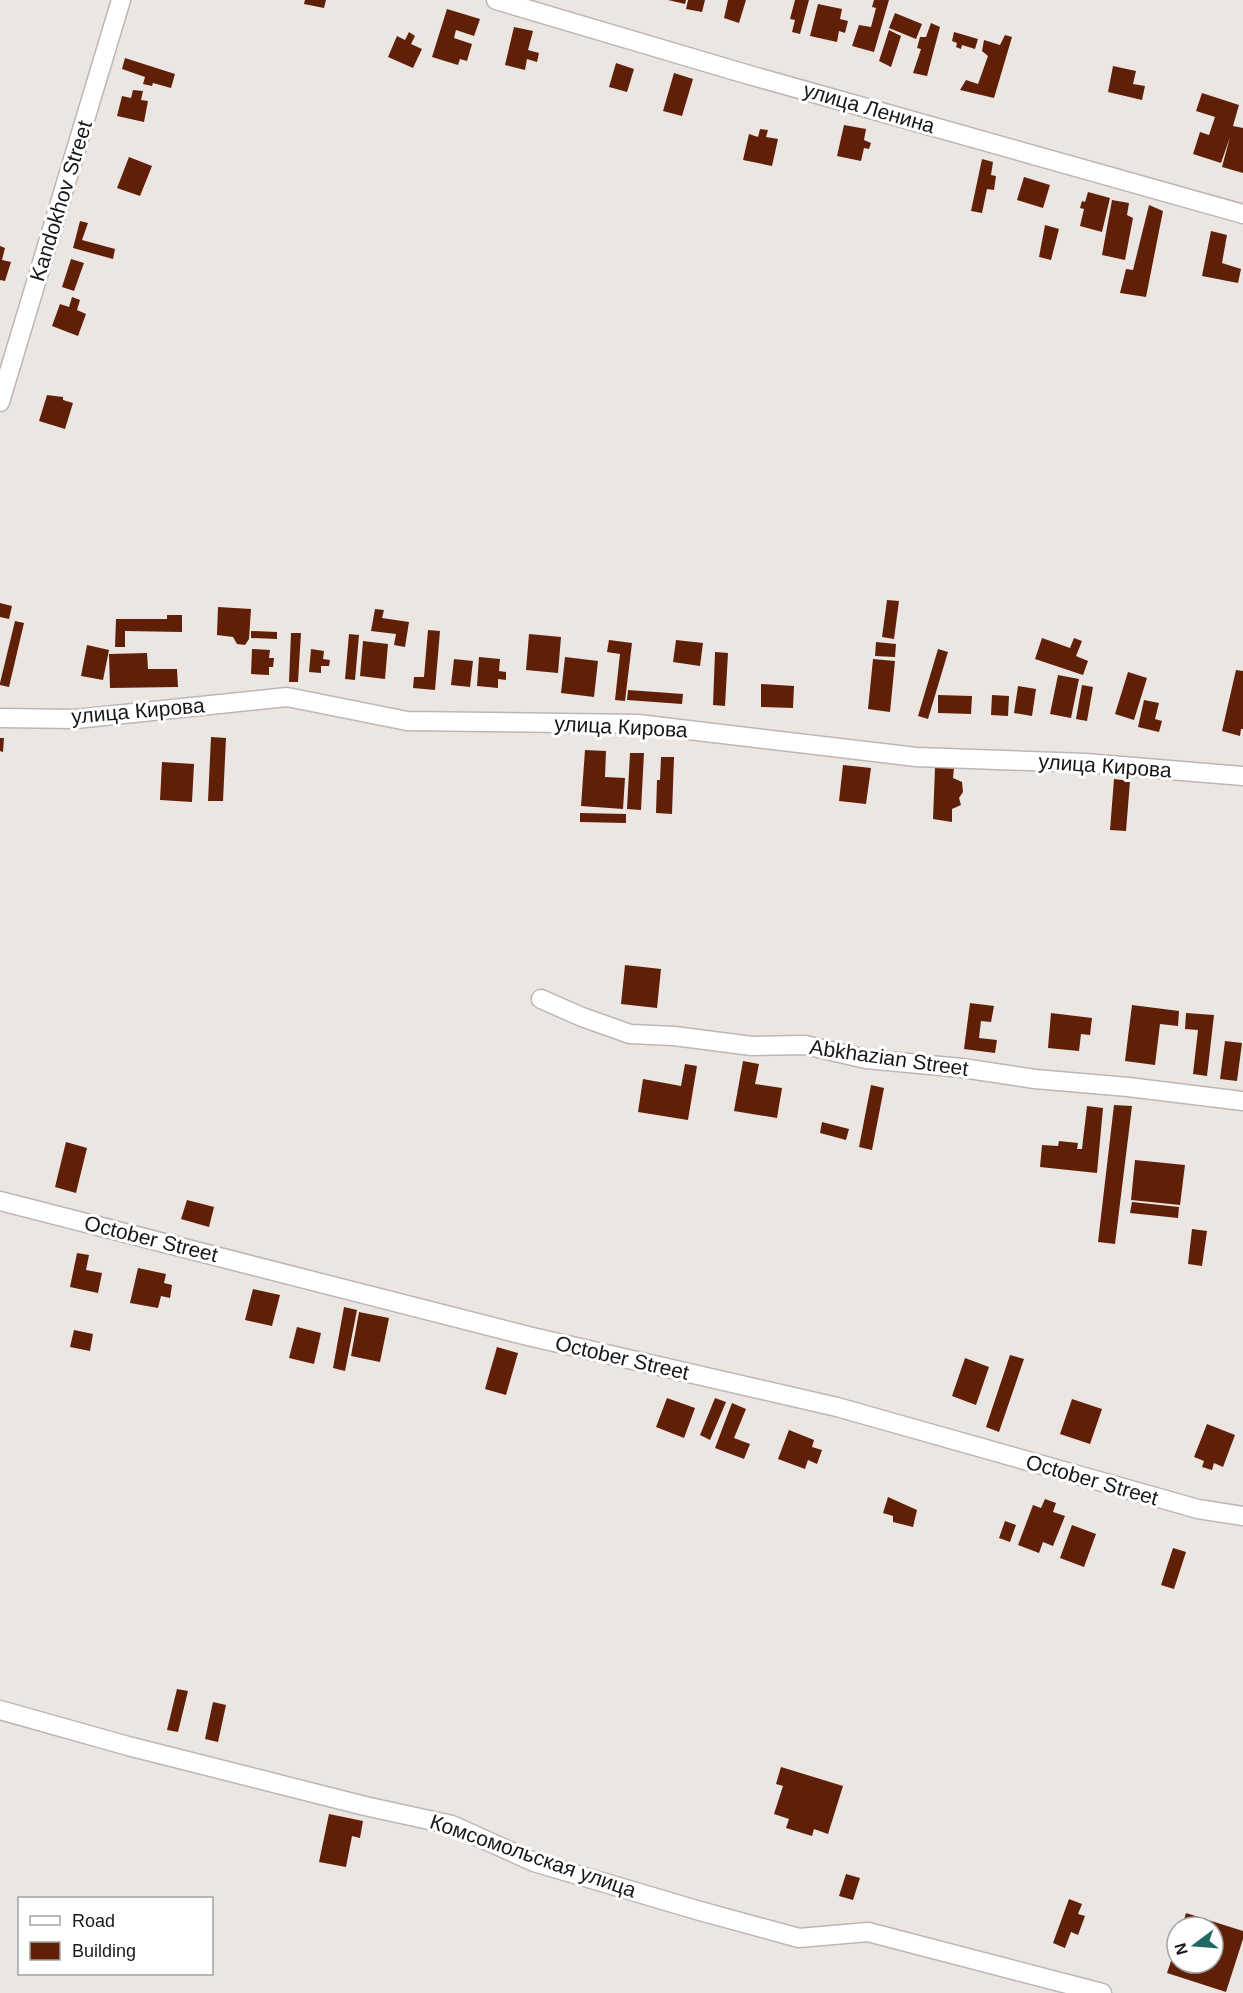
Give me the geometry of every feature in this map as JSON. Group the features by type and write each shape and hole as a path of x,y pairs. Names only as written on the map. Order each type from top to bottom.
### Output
{"street":[{"name":"Kandokhov Street","path":"0,402 122,0"},
{"name":"улица Ленина","path":"496,0 739,72 1243,214"},
{"name":"улица Кирова","path":"0,718 75,719 287,697 406,721 638,724 916,757 1085,763 1243,776"},
{"name":"Abkhazian Street","path":"541,999 630,1034 674,1036 752,1046 805,1045 866,1059 962,1068 1035,1079 1128,1086 1243,1101"},
{"name":"October Street","path":"0,1201 528,1336 837,1407 1198,1509 1243,1516"},
{"name":"Комсомольская улица","path":"0,1710 162,1755 365,1806 452,1825 534,1862 799,1938 868,1932 1102,1993"}],"building":[{"path":"305,0 326,0 324,8 304,4"},
{"path":"668,0 686,0 685,4"},
{"path":"688,0 705,0 702,12 686,9"},
{"path":"728,0 746,0 739,23 724,18"},
{"path":"795,0 809,0 800,34 792,32 795,20 790,19"},
{"path":"874,0 889,0 874,52 852,46 859,25 871,27 876,8 872,7"},
{"path":"818,4 842,9 840,19 848,21 845,33 839,31 837,42 810,36"},
{"path":"447,9 480,19 474,36 456,30 454,38 472,44 467,61 460,59 458,65 432,57"},
{"path":"895,13 922,24 916,39 889,28"},
{"path":"931,23 940,27 927,76 913,73 921,49 917,48 920,37 926,37"},
{"path":"514,27 533,31 528,50 539,53 537,62 527,59 525,70 505,65"},
{"path":"889,30 901,36 891,67 879,61"},
{"path":"409,32 415,36 411,44 422,49 413,68 388,57 397,36 405,40"},
{"path":"954,32 978,39 975,49 962,45 961,49 956,47 957,43 952,41"},
{"path":"1005,35 1012,37 994,98 960,90 966,80 978,84 988,56 982,51 984,40 1000,45"},
{"path":"125,58 175,74 171,88 153,83 152,86 143,84 145,77 122,69"},
{"path":"616,63 634,69 627,92 609,87"},
{"path":"1113,66 1136,71 1133,84 1145,86 1142,100 1108,92"},
{"path":"674,73 693,79 682,116 663,111"},
{"path":"133,90 143,91 141,100 148,101 144,122 117,116 122,96 131,98"},
{"path":"1202,93 1239,105 1233,126 1243,128 1243,173 1222,167 1230,137 1221,163 1193,154 1200,132 1209,135 1215,117 1196,111"},
{"path":"844,125 866,129 864,140 871,143 869,149 864,148 861,161 837,156"},
{"path":"760,129 768,130 766,137 778,139 772,166 743,160 749,134 758,137"},
{"path":"129,157 152,166 140,196 117,188"},
{"path":"982,159 993,162 991,175 996,176 994,190 987,189 982,213 971,211"},
{"path":"1024,177 1050,185 1043,208 1017,200"},
{"path":"1088,192 1110,198 1102,232 1080,226 1084,209 1080,208"},
{"path":"1112,200 1129,203 1127,215 1133,218 1125,260 1102,255"},
{"path":"1149,205 1163,211 1146,297 1120,293 1126,269 1133,270"},
{"path":"80,221 88,223 82,240 115,249 113,259 73,248"},
{"path":"1045,225 1059,229 1051,260 1039,257"},
{"path":"1211,231 1227,235 1222,263 1241,269 1238,283 1202,276"},
{"path":"0,246 5,248 2,260 11,262 5,281 0,280"},
{"path":"71,259 84,263 74,291 62,287"},
{"path":"72,297 80,300 77,310 86,314 78,336 52,326 60,304 69,307"},
{"path":"47,395 63,397 63,400 73,403 65,429 39,421"},
{"path":"887,600 899,601 894,639 882,637"},
{"path":"0,603 12,606 9,619 0,617"},
{"path":"218,607 251,609 249,639 245,645 237,644 233,637 217,635"},
{"path":"375,609 384,610 382,618 409,622 405,647 394,645 396,634 371,631"},
{"path":"167,615 182,615 182,632 125,631 125,647 115,647 116,619 167,619"},
{"path":"15,621 24,623 9,687 0,685 0,683"},
{"path":"428,630 440,631 435,690 413,688 414,677 424,677"},
{"path":"251,631 277,632 277,639 251,638"},
{"path":"291,633 301,633 298,682 289,682"},
{"path":"349,634 359,635 355,680 345,679"},
{"path":"529,634 561,637 558,673 526,670"},
{"path":"1042,638 1070,648 1074,638 1082,641 1076,656 1088,661 1083,675 1035,659"},
{"path":"609,640 632,643 625,701 615,700 620,654 607,652"},
{"path":"676,640 703,643 700,666 673,662"},
{"path":"363,641 388,644 385,679 360,676"},
{"path":"876,642 896,644 895,657 875,656"},
{"path":"87,645 109,650 103,680 81,676"},
{"path":"252,649 270,650 269,658 274,658 273,667 269,667 269,675 251,674"},
{"path":"311,649 324,651 323,659 330,660 329,666 321,666 321,673 309,672"},
{"path":"938,649 948,652 928,719 918,716"},
{"path":"715,652 728,653 725,706 713,705"},
{"path":"147,653 148,669 177,669 178,687 110,688 109,654"},
{"path":"479,657 500,659 499,671 506,672 506,680 498,679 498,688 477,686"},
{"path":"565,657 598,661 594,697 561,693"},
{"path":"454,659 473,661 470,687 451,685"},
{"path":"873,659 895,661 890,712 868,709"},
{"path":"1236,670 1243,671 1243,729 1241,729 1240,736 1222,731"},
{"path":"1128,672 1147,678 1134,720 1115,714"},
{"path":"1058,675 1079,679 1071,718 1050,714"},
{"path":"761,684 794,686 793,708 761,707"},
{"path":"1082,685 1093,687 1087,721 1076,719"},
{"path":"1018,686 1036,689 1032,716 1014,713"},
{"path":"628,690 683,694 682,704 627,700"},
{"path":"938,695 972,696 971,714 938,713"},
{"path":"992,695 1009,696 1008,716 991,715"},
{"path":"1144,700 1159,703 1155,719 1162,721 1159,732 1138,727"},
{"path":"211,737 226,738 223,801 208,801"},
{"path":"0,738 4,738 3,752 0,751"},
{"path":"585,750 606,751 605,777 625,778 623,809 581,806"},
{"path":"630,753 644,753 641,810 627,809"},
{"path":"661,757 674,757 672,814 656,813 657,780 660,780"},
{"path":"162,762 194,764 192,802 160,800"},
{"path":"843,765 871,768 866,804 839,801"},
{"path":"935,768 954,768 953,778 962,782 963,792 959,798 961,805 952,809 952,822 933,819"},
{"path":"1114,779 1130,781 1126,831 1110,830"},
{"path":"580,813 626,814 626,823 580,822"},
{"path":"625,965 661,969 657,1008 621,1004"},
{"path":"970,1003 994,1006 991,1022 981,1021 979,1038 997,1040 995,1053 964,1049"},
{"path":"1132,1005 1179,1011 1178,1026 1160,1024 1155,1065 1125,1061"},
{"path":"1051,1013 1092,1018 1090,1035 1081,1034 1079,1051 1048,1048"},
{"path":"1186,1013 1214,1015 1207,1076 1193,1074 1198,1030 1185,1029"},
{"path":"1225,1041 1242,1043 1237,1081 1220,1079"},
{"path":"743,1061 759,1064 755,1084 782,1088 777,1118 734,1111"},
{"path":"685,1064 697,1066 688,1120 638,1112 643,1079 681,1086"},
{"path":"871,1085 884,1088 872,1150 859,1147"},
{"path":"1114,1105 1132,1106 1115,1244 1098,1242"},
{"path":"1087,1106 1103,1108 1097,1173 1040,1167 1042,1145 1058,1146 1059,1141 1078,1143 1077,1149 1082,1149"},
{"path":"822,1122 849,1129 846,1140 820,1133"},
{"path":"66,1142 87,1148 76,1193 55,1187"},
{"path":"1135,1160 1185,1165 1180,1205 1131,1200"},
{"path":"187,1200 214,1207 209,1227 181,1219"},
{"path":"1132,1202 1179,1207 1178,1218 1130,1213"},
{"path":"1192,1229 1207,1231 1202,1266 1188,1264"},
{"path":"77,1253 89,1255 86,1270 102,1273 98,1293 70,1287"},
{"path":"138,1268 166,1274 164,1283 172,1285 170,1298 161,1296 158,1308 130,1303"},
{"path":"253,1289 280,1295 272,1326 245,1320"},
{"path":"344,1307 357,1310 345,1371 333,1368"},
{"path":"359,1312 389,1318 380,1362 351,1356"},
{"path":"297,1327 321,1333 314,1364 289,1358"},
{"path":"74,1330 93,1334 90,1351 70,1347"},
{"path":"497,1347 518,1353 506,1395 485,1389"},
{"path":"1010,1355 1024,1359 999,1432 986,1427"},
{"path":"965,1358 989,1367 976,1405 952,1396"},
{"path":"667,1398 695,1408 684,1438 656,1427"},
{"path":"715,1398 726,1402 710,1440 700,1435"},
{"path":"1072,1399 1102,1409 1090,1444 1060,1434"},
{"path":"732,1403 746,1409 734,1438 750,1444 744,1459 715,1448"},
{"path":"1207,1424 1235,1435 1223,1467 1214,1463 1212,1470 1202,1467 1204,1461 1194,1457"},
{"path":"789,1430 814,1440 812,1447 822,1450 817,1464 808,1460 805,1469 778,1459"},
{"path":"888,1497 917,1510 913,1527 893,1522 893,1516 883,1513"},
{"path":"1045,1499 1056,1503 1053,1512 1065,1516 1053,1546 1043,1542 1039,1553 1018,1545 1033,1505 1041,1508"},
{"path":"1005,1521 1016,1525 1010,1542 999,1538"},
{"path":"1072,1525 1096,1534 1084,1567 1060,1558"},
{"path":"1173,1548 1186,1552 1174,1589 1161,1585"},
{"path":"177,1689 188,1691 178,1732 167,1730"},
{"path":"213,1702 226,1705 218,1742 205,1739"},
{"path":"781,1767 843,1786 828,1834 814,1829 812,1836 786,1828 789,1819 774,1814 783,1786 776,1784"},
{"path":"329,1814 363,1821 360,1838 352,1836 346,1867 319,1862"},
{"path":"846,1874 860,1878 853,1900 839,1896"},
{"path":"1069,1899 1082,1904 1078,1914 1085,1916 1078,1935 1071,1932 1065,1948 1053,1943"},
{"path":"1225,1925 1243,1931 1243,1939 1226,1992 1173,1975 1225,1975"}]}
